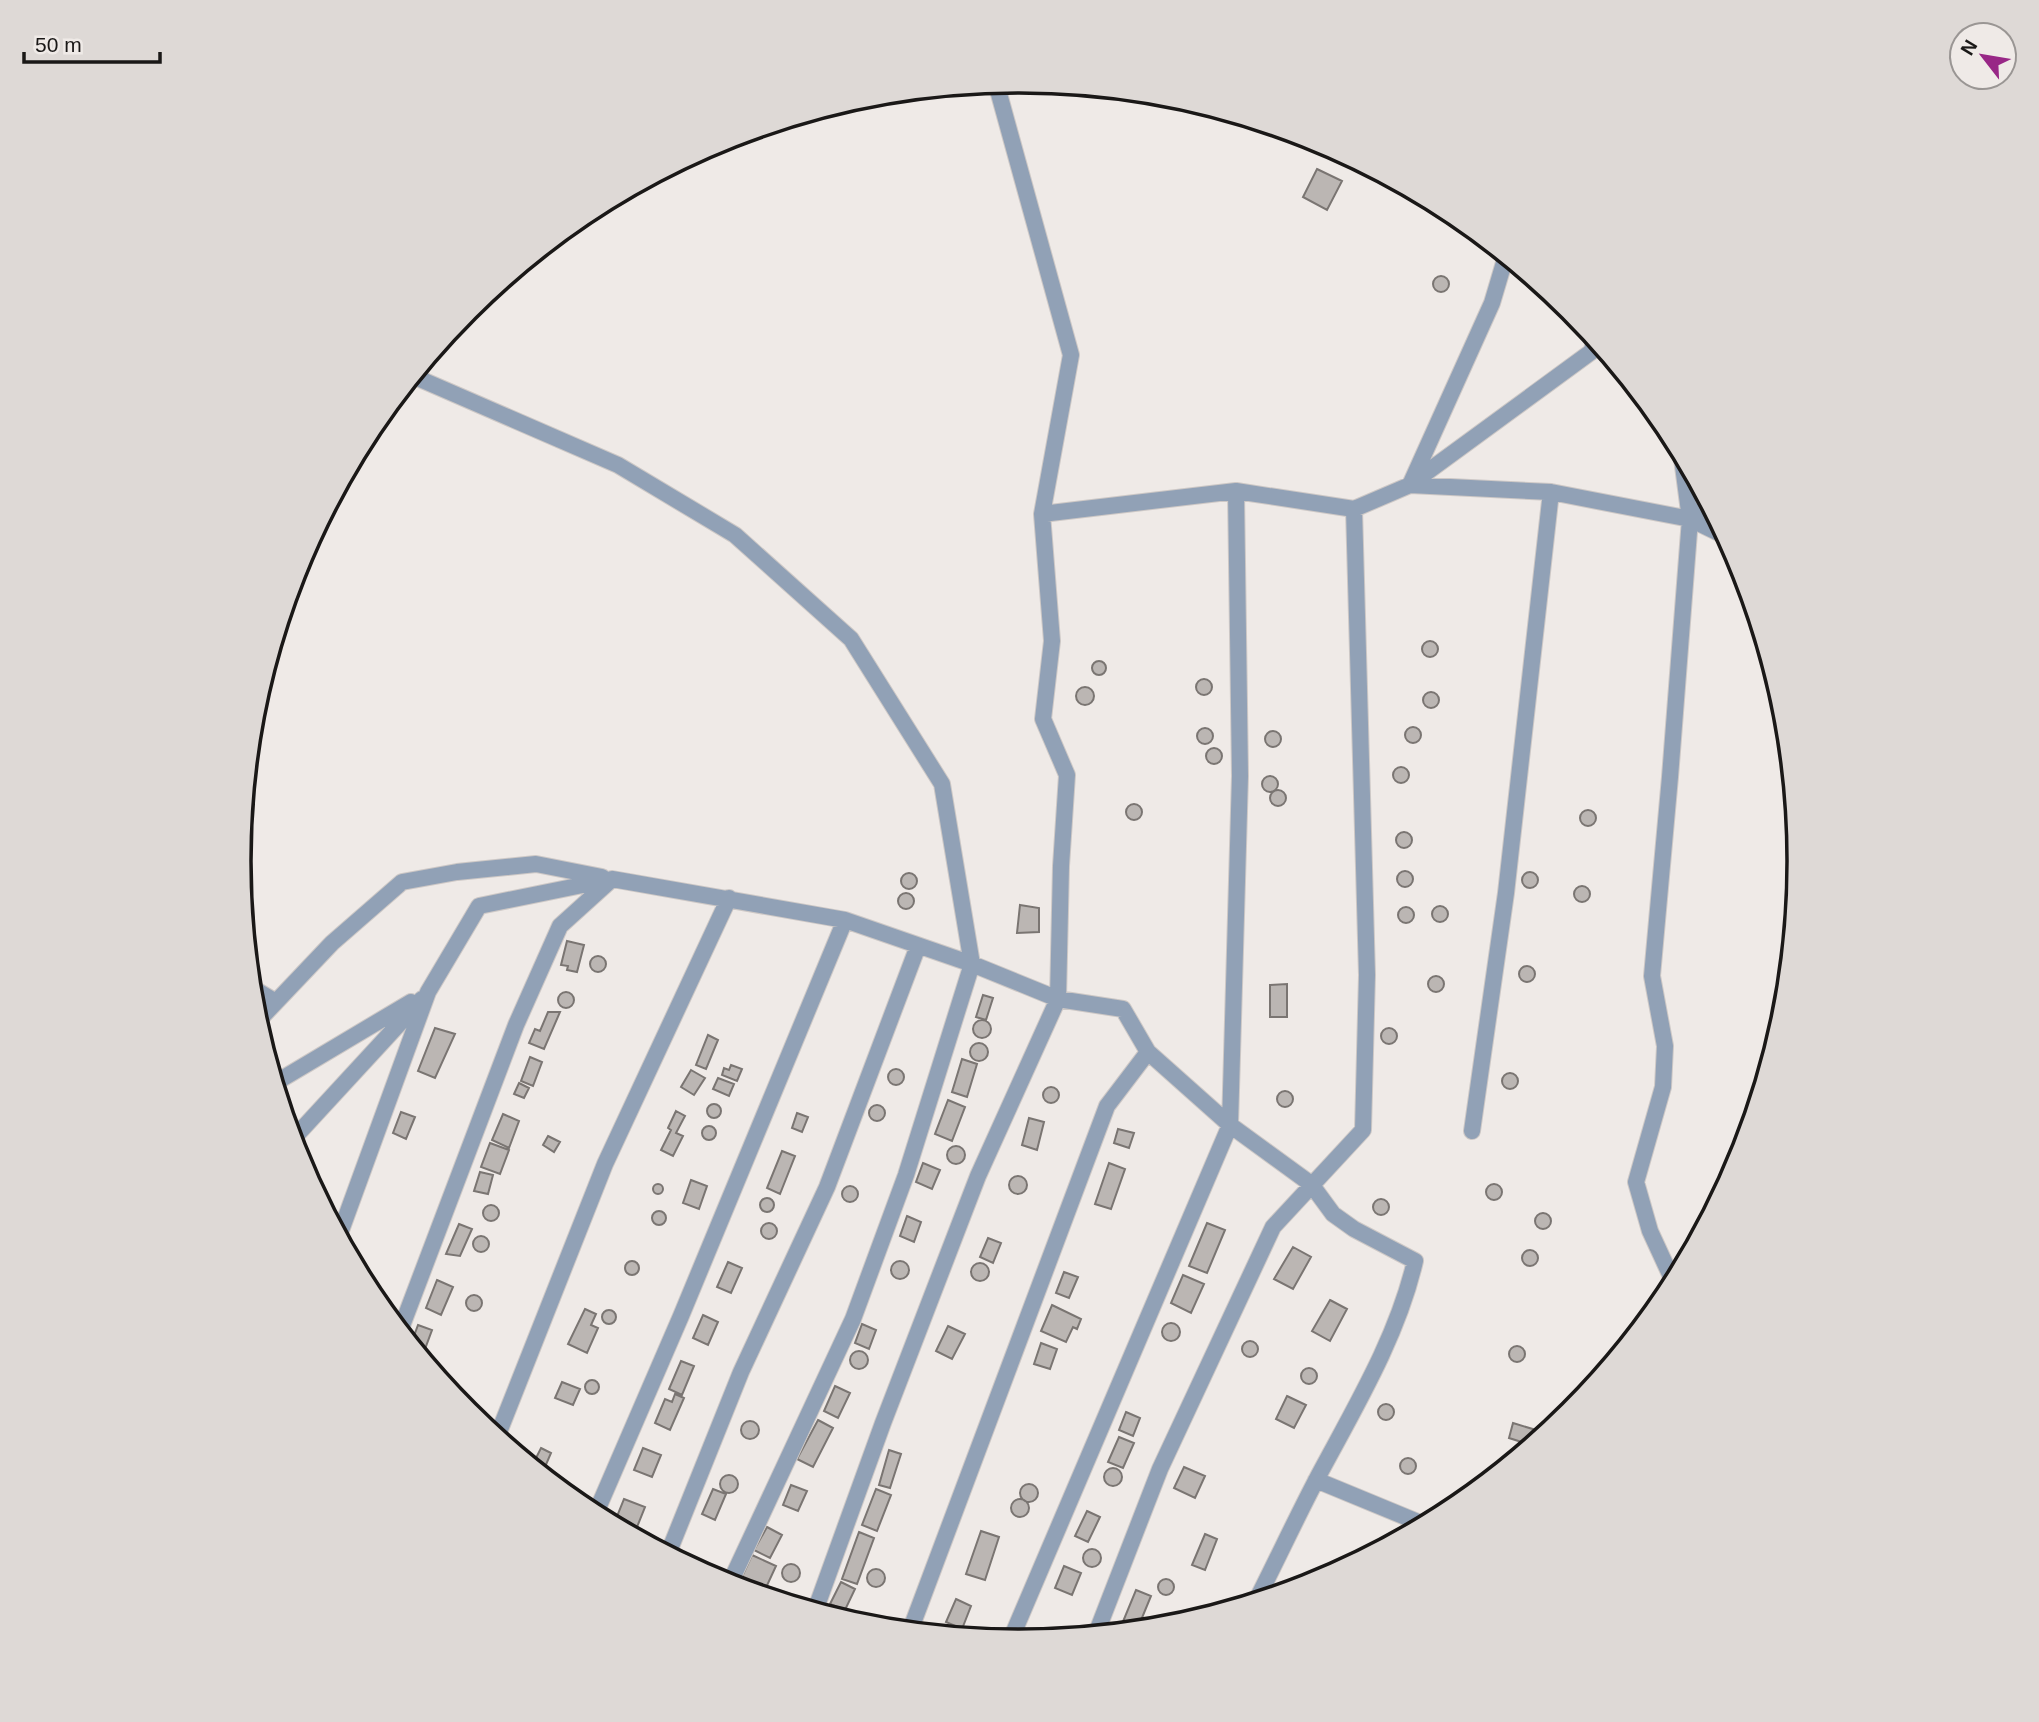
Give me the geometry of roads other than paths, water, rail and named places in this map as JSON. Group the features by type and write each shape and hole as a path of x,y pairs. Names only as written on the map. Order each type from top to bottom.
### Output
{"street":[{"path":"818,1602 883,1423 978,1176 1058,999 1061,866 1067,775 1043,719 1052,641 1042,514 1071,355 999,93"},
{"path":"1410,485 1492,303 1503,265"},
{"path":"1042,514 1236,491 1354,509 1410,485 1592,349"},
{"path":"421,380 630,472 735,536 851,639 942,784 972,964 906,1175 853,1319 734,1574"},
{"path":"1668,1272 1650,1231 1636,1182 1663,1087 1665,1046 1652,976 1689,519 1684,475"},
{"path":"1410,485 1550,492 1689,519 1713,530"},
{"path":"1015,1629 1230,1125 1240,776 1236,491"},
{"path":"1472,1131 1506,893 1550,492"},
{"path":"1689,519 1702,508"},
{"path":"1099,1625 1160,1469 1273,1227 1363,1130 1367,975 1354,509"},
{"path":"266,1012 332,943 402,882 457,872 536,864 845,920 972,964 1058,999 1123,1009 1148,1052 1230,1125 1311,1184 1332,1214 1354,1229 1415,1261 1408,1291 1366,1387 1262,1589"},
{"path":"343,1225 428,992 479,906 612,879"},
{"path":"404,1320 516,1025 560,926 612,879"},
{"path":"501,1427 605,1164 729,898"},
{"path":"600,1504 681,1316 845,920"},
{"path":"671,1545 741,1372 827,1187 918,946"},
{"path":"283,1078 428,992"},
{"path":"301,1131 428,992"},
{"path":"263,994 276,1002"},
{"path":"913,1622 1107,1106 1148,1052"},
{"path":"1316,1480 1414,1520"},
{"path":"1404,1516 1408,1523"}]}
